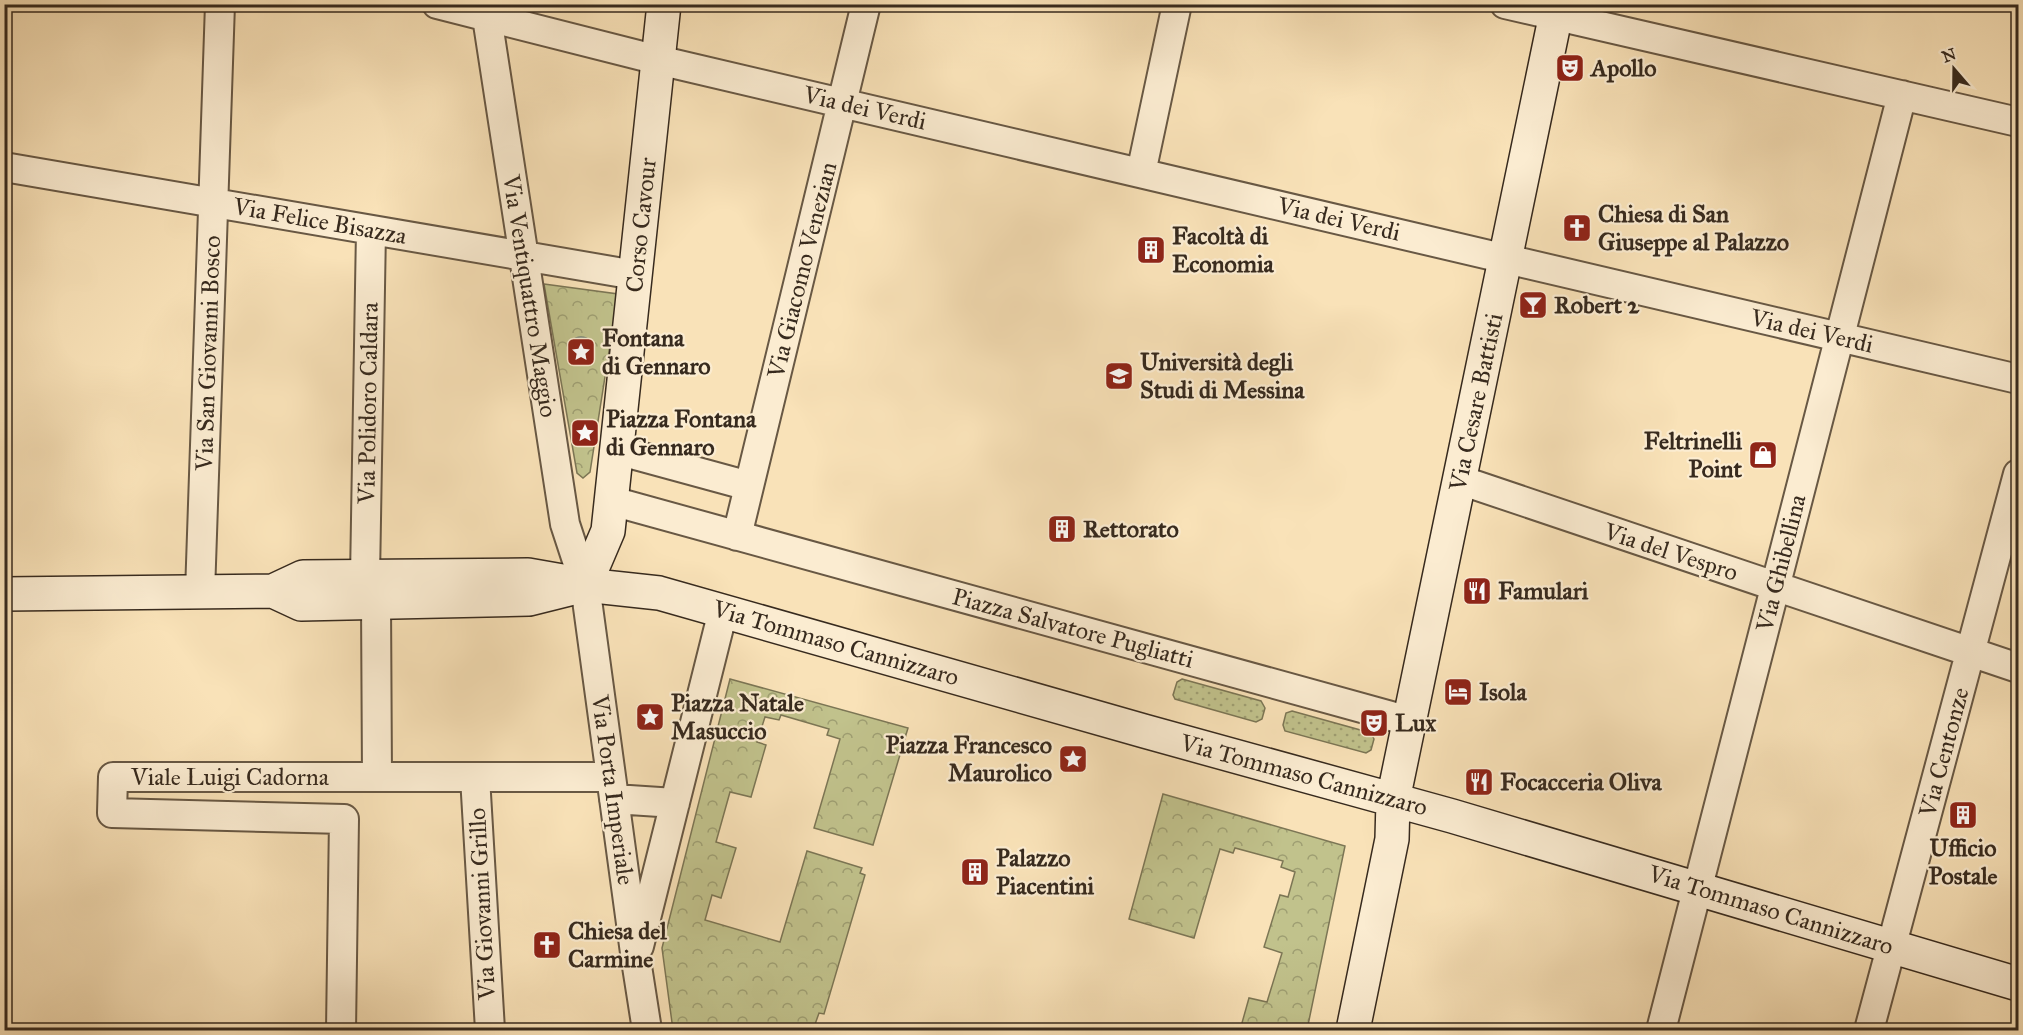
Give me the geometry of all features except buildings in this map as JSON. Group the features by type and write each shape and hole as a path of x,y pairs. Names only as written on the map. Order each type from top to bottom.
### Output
{"main road":[{"name":"Corso Cavour","path":"585,585 608,531 623,504 617,450 664,4"},
{"name":"Via Cesare Battisti","path":"1353,1030 1392,839 1393,800 1556,10"},
{"name":"Via Tommaso Cannizzaro","path":"4,594 273,591 301,604 370,589 529,599 585,585 658,593 1452,816 2019,984"},
{"name":"Via Cesare Battisti","path":"1331,1030 1372,834 1393,800"}],"street":[{"name":"Via San Giovanni Bosco","path":"200,593 219,4"},
{"name":"Via dei Verdi","path":"437,4 486,10 658,60 2019,379"},
{"name":"Via Giacomo Venezian","path":"737,536 866,4"},
{"path":"1141,173 1177,4"},
{"path":"1505,4 1556,10 2019,122"},
{"name":"Via Ventiquattro Maggio","path":"486,10 565,524 585,585"},
{"name":"Via Ghibellina","path":"1660,1030 1902,95"},
{"name":"Via Felice Bisazza","path":"4,167 635,275"},
{"name":"Via Polidoro Caldara","path":"371,230 370,589 377,777"},
{"path":"617,450 749,486"},
{"name":"Via Centonze","path":"1869,1030 2019,474"},
{"name":"Via del Vespro","path":"1460,480 2019,668"},
{"name":"Piazza Salvatore Pugliatti","path":"623,504 1409,721"},
{"name":"Via Porta Imperiale","path":"585,585 647,1030"},
{"path":"636,960 723,611"},
{"name":"Viale Luigi Cadorna","path":"342,1030 344,819 112,813 113,777 475,777 613,788"},
{"name":"Via Giovanni Grillo","path":"475,777 490,1030"},
{"path":"613,788 675,803"}],"green space":[{"path":"544,284 618,294 590,472 583,478 577,473"},
{"path":"730,679 908,728 873,845 814,828 840,739 827,735 829,729 781,715 779,720 765,717 757,742 766,745 751,797 730,792 716,842 736,848 721,898 712,895 705,920 780,942 807,851 862,868 860,873 865,875 824,1014 819,1013 813,1030 673,1030 662,948"},
{"path":"1182,679 1261,701 1265,708 1262,719 1256,722 1175,699 1173,695 1177,682"},
{"path":"1292,711 1371,733 1374,739 1371,750 1366,753 1285,731 1283,725 1286,713"},
{"path":"1163,794 1345,846 1307,1030 1240,1030 1249,998 1267,1002 1282,953 1264,947 1280,895 1288,897 1295,872 1281,867 1283,861 1235,848 1233,853 1220,849 1194,938 1129,919"}],"water":[{"name":"Fontana di Gennaro","path":"581,337 590,341 594,350 590,359 581,363 572,359 568,350 572,341"}],"place":[{"name":"Apollo","path":"1570,68"},
{"name":"Chiesa di San Giuseppe al Palazzo","path":"1577,228"},
{"name":"Facoltà di Economia","path":"1151,250"},
{"name":"Robert 2","path":"1533,305"},
{"name":"Fontana di Gennaro","path":"581,352"},
{"name":"Università degli Studi di Messina","path":"1119,376"},
{"name":"Piazza Fontana di Gennaro","path":"585,433"},
{"name":"Feltrinelli Point","path":"1763,455"},
{"name":"Rettorato","path":"1062,529"},
{"name":"Famulari","path":"1477,591"},
{"name":"Isola","path":"1458,692"},
{"name":"Piazza Natale Masuccio","path":"650,717"},
{"name":"Lux","path":"1374,723"},
{"name":"Piazza Francesco Maurolico","path":"1073,759"},
{"name":"Focacceria Oliva","path":"1479,782"},
{"name":"Ufficio Postale","path":"1963,815"},
{"name":"Palazzo Piacentini","path":"975,872"},
{"name":"Chiesa del Carmine","path":"547,945"}]}
